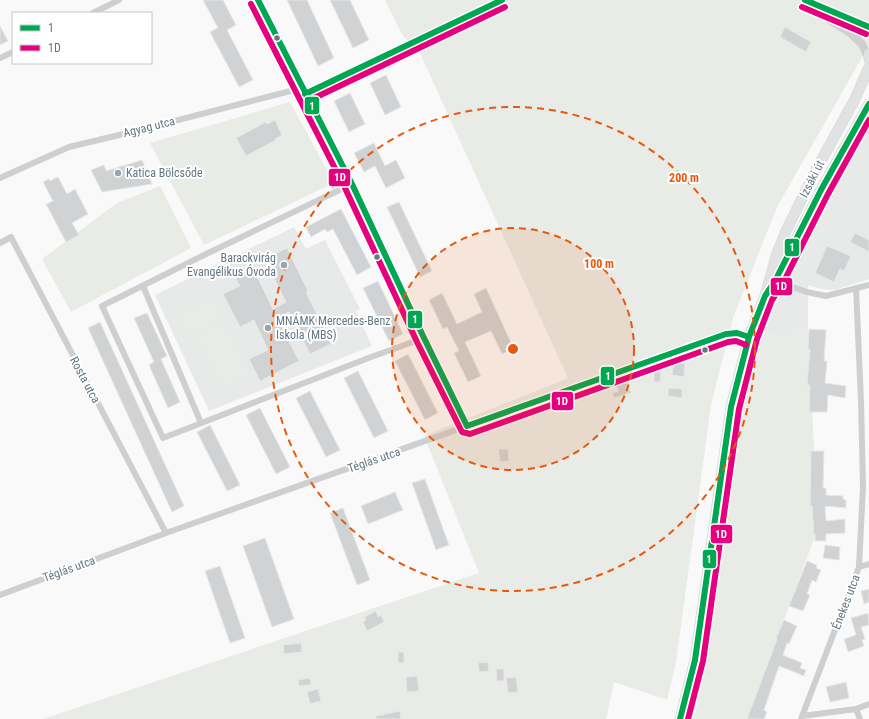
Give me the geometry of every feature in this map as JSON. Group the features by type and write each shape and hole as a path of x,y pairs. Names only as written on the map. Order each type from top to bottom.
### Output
{"main road":[{"path":"869,54 869,59"},
{"name":"Izsáki út","path":"680,719 695,660 731,407 750,338 765,296 777,253 786,231 816,170 855,99 869,67"},
{"name":"Izsáki út","path":"765,296 775,281 821,190 869,104"}],"street":[{"path":"95,12 119,0"},
{"path":"258,0 352,184 467,426"},
{"path":"305,94 502,0"},
{"path":"808,2 869,27"},
{"path":"808,2 828,19 849,32 862,44 869,59"},
{"path":"0,58 12,52"},
{"name":"Agyag utca","path":"0,178 69,147 302,88"},
{"path":"352,184 102,306 163,438 363,360 424,338"},
{"name":"Rosta utca","path":"0,243 11,237 166,533"},
{"path":"775,281 807,292 826,296 869,284"},
{"path":"143,286 201,423"},
{"name":"Énekes utca","path":"801,717 859,567 863,487 862,401 856,288"},
{"name":"Téglás utca","path":"0,595 166,533 726,334 737,333 750,338"},
{"path":"862,401 869,399"},
{"path":"859,567 869,564"},
{"path":"801,717 856,709 869,704"},
{"path":"856,709 860,719"}],"shaded area":[{"path":"385,0 869,0 869,45 777,207 733,318 711,405 676,662 667,700 614,682 606,719 43,719 479,573 424,436 568,378 419,51 403,36"},
{"path":"290,102 334,183 204,245 150,143"},
{"path":"869,115 869,279 835,290 821,289 808,285 808,328 760,336 768,299 839,163"},
{"path":"160,186 191,248 71,312 42,259 117,203"},
{"name":"MNÁMK Mercedes-Benz Iskola (MBS)","path":"294,227 306,249 325,240 360,309 356,311 372,346 209,411 155,295"},
{"path":"213,298 224,319 187,337 176,316"},
{"path":"224,323 250,375 223,388 197,336"},
{"path":"808,328 818,528 747,719 693,719 696,709 738,410 760,336"}],"building":[{"path":"203,0 223,0 236,25 227,30 253,80 239,87 210,32 218,28"},
{"path":"287,0 307,0 334,58 318,66"},
{"path":"330,0 350,0 369,40 353,48"},
{"path":"0,26 8,41 0,45"},
{"path":"785,27 811,42 806,52 780,37"},
{"path":"386,75 401,107 385,115 370,83"},
{"path":"350,93 365,124 349,132 334,101"},
{"path":"275,120 282,135 275,139 276,140 246,156 236,138 266,122 267,124"},
{"path":"374,143 385,166 396,160 405,178 386,188 375,166 364,172 354,153"},
{"path":"142,160 152,184 102,192 91,170 104,165 106,171"},
{"path":"58,177 67,194 75,189 88,214 72,223 79,235 66,242 46,204 53,201 43,182 49,179 50,181"},
{"path":"399,202 432,271 420,277 387,207"},
{"path":"341,209 371,267 357,275 333,229 327,232 325,229 311,237 306,227"},
{"path":"855,233 869,240 869,252 850,242"},
{"path":"827,246 851,256 844,271 840,269 834,282 815,273"},
{"path":"287,248 331,344 310,354 289,312 277,318 299,361 260,381 249,359 268,350 254,320 240,327 223,294 240,286 234,275 252,266 273,309 286,302 265,259"},
{"path":"378,281 403,334 389,341 363,288"},
{"path":"486,288 514,349 502,354 491,331 465,342 481,376 468,382 454,353 459,351 447,327 443,329 429,300 442,293 457,324 482,312 474,294"},
{"path":"147,313 167,356 161,359 180,402 168,408 149,365 154,362 134,318"},
{"path":"100,322 184,506 172,512 88,328"},
{"path":"809,329 826,330 824,361 827,361 825,383 846,386 845,398 828,395 827,412 809,412 810,385 807,385 810,349 808,349"},
{"path":"408,354 438,413 425,420 395,361"},
{"path":"674,362 685,364 684,377 672,375"},
{"path":"358,371 388,431 374,438 344,378"},
{"path":"654,372 661,372 660,382 654,382"},
{"path":"626,380 631,393 614,398 612,393 618,391 615,383"},
{"path":"668,388 682,389 682,398 668,396"},
{"path":"310,391 340,450 326,457 296,398"},
{"path":"260,408 290,467 276,474 246,415"},
{"path":"210,425 240,485 227,491 197,432"},
{"path":"498,449 508,449 509,461 500,462"},
{"path":"811,451 824,451 823,488 826,488 826,495 843,496 843,499 846,500 846,508 825,506 826,521 845,519 845,533 826,534 826,541 815,541 815,534 814,535 812,506 810,506"},
{"path":"425,479 449,545 436,550 412,483"},
{"path":"395,492 403,510 368,524 361,506"},
{"path":"343,508 370,580 357,585 330,513"},
{"path":"265,538 294,619 272,627 243,546"},
{"path":"825,545 840,547 839,560 823,558"},
{"path":"807,561 817,565 816,568 821,570 816,582 812,580 807,594 810,595 803,611 789,606"},
{"path":"220,566 245,638 230,643 205,571"},
{"path":"869,589 869,602 864,604 861,591"},
{"path":"376,611 378,617 381,615 384,622 367,631 363,622 366,620 364,617"},
{"path":"868,613 869,625 861,627 865,639 862,640 864,646 848,652 844,639 856,635 851,618"},
{"path":"784,620 797,626 789,644 787,643 783,655 802,663 800,668 806,670 804,676 779,666 764,710 767,712 764,719 747,719 777,639 776,638"},
{"path":"301,643 302,652 284,654 283,645"},
{"path":"398,652 404,652 404,663 398,663"},
{"path":"488,662 489,671 479,672 478,663"},
{"path":"496,669 504,669 504,681 497,681"},
{"path":"417,676 419,691 407,692 406,677"},
{"path":"516,677 518,692 508,693 506,678"},
{"path":"310,678 311,685 299,686 298,680"},
{"path":"846,682 849,698 830,702 826,687"},
{"path":"318,689 321,701 310,704 307,692"},
{"path":"400,711 401,719 376,719 376,716"}],"transit line":[{"name":"1","path":"258,0 352,184 467,426"},
{"name":"1","path":"305,94 502,0"},
{"name":"1","path":"805,0 869,27"},
{"name":"1D","path":"251,4 345,188 417,342 462,432 470,434 728,342 736,341 746,345"},
{"name":"1D","path":"308,101 505,7"},
{"name":"1D","path":"802,7 866,34"},
{"name":"1","path":"680,719 695,660 731,407 749,337 765,296 775,281 821,190 869,104"},
{"name":"1D","path":"688,719 703,661 739,409 757,339 772,300 782,285 828,194 869,120"},
{"name":"1","path":"467,426 726,334 737,333 749,337"}],"place":[{"name":"Katica Bölcsőde","path":"118,173"},
{"name":"Barackvirág Evangélikus Óvoda","path":"284,265"},
{"name":"MNÁMK Mercedes-Benz Iskola (MBS)","path":"268,328"}]}
